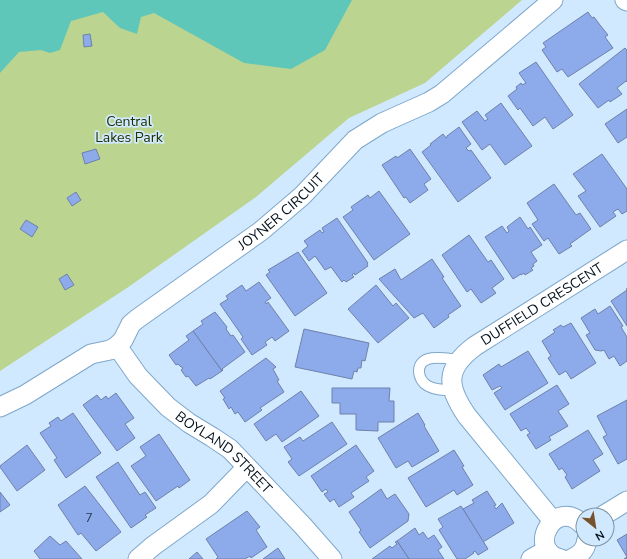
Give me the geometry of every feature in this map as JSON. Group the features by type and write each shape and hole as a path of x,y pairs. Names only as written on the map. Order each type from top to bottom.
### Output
{"street":[{"name":"JOYNER CIRCUIT","path":"117,346 123,340 131,324 137,319 280,216 302,196 355,140 382,123 429,102 442,94 553,0"},
{"name":"DUFFIELD CRESCENT","path":"452,390 452,379 459,360 466,353 627,250"},
{"path":"0,407 25,395 91,354 110,350 117,346"},
{"name":"BOYLAND STREET","path":"117,346 138,376 168,407 189,424 230,449 332,559"},
{"path":"452,390 457,402 467,416 553,521"},
{"path":"138,559 153,546 211,504 247,467"},
{"path":"615,508 627,501"},
{"path":"575,519 566,516 553,521 546,531 544,538 545,544 561,557 582,552 585,547"}],"lane":[{"path":"452,390 429,387 424,384 419,375 418,369 424,361 429,358 459,360"}],"green space":[{"name":"Central Lakes Park","path":"0,0 522,0 425,83 349,118 256,197 127,288 0,371"}],"shaded area":[{"path":"0,0 352,0 325,50 291,69 244,63 154,13 141,17 137,34 120,28 103,12 71,21 60,50 50,53 41,50 19,52 0,73"}],"building":[{"path":"588,12 592,18 594,17 608,35 605,37 613,48 568,77 562,69 557,72 542,50 546,47 543,43"},
{"path":"90,34 92,46 84,47 83,35"},
{"path":"625,48 627,50 627,82 626,81 617,88 622,94 610,102 609,100 598,108 579,84"},
{"path":"536,62 573,115 553,129 545,117 533,126 520,108 518,110 508,96 517,89 516,87 521,83 522,85 526,83 519,73"},
{"path":"501,103 532,146 505,165 490,144 482,150 462,122 477,111 485,121 488,119 485,115"},
{"path":"627,109 627,137 618,143 605,124"},
{"path":"459,127 471,144 466,148 469,151 471,150 491,178 458,202 422,152 443,134 446,138"},
{"path":"96,149 100,159 85,164 82,153"},
{"path":"410,149 431,179 424,184 428,190 410,203 406,197 404,198 382,165 396,156 397,158"},
{"path":"602,154 627,189 627,211 622,214 618,209 613,212 616,216 600,227 578,196 586,191 573,174"},
{"path":"554,184 576,215 580,213 591,229 570,244 572,246 559,254 548,238 544,241 532,224 538,220 527,203"},
{"path":"379,191 410,234 374,260 343,217 353,210 351,207 368,195 370,198"},
{"path":"76,192 81,200 72,206 67,198"},
{"path":"520,217 528,229 530,227 542,245 531,252 537,261 531,268 533,270 525,275 524,273 521,274 513,279 485,237 502,226 507,233 509,231 507,227"},
{"path":"337,218 368,263 368,266 355,275 354,273 352,275 354,277 346,282 344,280 342,282 331,267 325,270 315,256 309,261 302,251 308,246 304,241 320,230 322,233 324,232 322,228"},
{"path":"26,220 38,227 32,237 20,229"},
{"path":"469,235 488,262 491,260 504,279 492,288 496,293 481,303 471,289 467,292 442,255"},
{"path":"298,252 327,293 295,316 266,275 270,272 268,270"},
{"path":"432,259 444,277 442,278 461,306 448,315 449,317 434,328 423,313 414,318 379,279 395,269 401,280"},
{"path":"67,274 74,285 65,290 59,279"},
{"path":"259,282 271,298 265,302 266,304 268,302 289,331 275,341 272,337 265,342 267,345 252,355 241,339 243,337 220,304 228,299 226,296 242,285 246,291"},
{"path":"376,285 393,306 396,303 409,318 378,343 348,309"},
{"path":"627,290 627,326 611,301"},
{"path":"610,306 623,326 621,327 627,337 627,361 620,366 614,356 609,359 604,350 595,350 586,335 590,333 581,318 595,309 598,314"},
{"path":"215,312 227,327 226,329 231,336 233,335 245,352 222,369 222,371 193,331 203,324 201,321"},
{"path":"571,323 596,363 571,379 566,371 559,375 548,358 551,356 542,341 555,332 553,330 561,325 563,327"},
{"path":"304,329 369,343 365,361 362,360 361,368 358,368 357,372 354,371 352,379 295,367"},
{"path":"193,331 222,371 196,386 188,376 186,377 181,370 183,368 178,364 176,365 169,355 189,340 186,336"},
{"path":"528,351 548,383 505,410 494,393 502,388 500,386 492,390 483,375 499,364 501,367"},
{"path":"266,358 276,367 273,369 279,380 277,381 284,392 260,408 262,410 245,422 238,412 235,414 231,407 229,409 223,399 225,398 220,391"},
{"path":"557,385 569,404 558,411 568,426 549,437 551,440 536,449 527,435 530,433 526,428 521,431 510,414"},
{"path":"332,388 390,388 389,401 394,401 394,422 378,422 378,431 356,430 356,414 340,414 340,403 332,403"},
{"path":"301,391 319,416 282,442 276,434 266,441 254,424"},
{"path":"116,393 134,418 125,424 135,438 117,451 83,405 97,395 101,400 106,396 108,399"},
{"path":"627,400 627,459 618,464 603,437 607,435 597,416"},
{"path":"73,413 101,453 66,478 54,460 57,458 40,433 51,426 49,423 58,417 61,421"},
{"path":"418,413 439,451 412,467 408,461 396,468 378,438"},
{"path":"332,422 347,444 299,476 288,462 292,459 284,447 300,437 303,441"},
{"path":"588,430 603,454 593,460 600,471 572,489 565,477 567,475 562,468 559,470 549,454"},
{"path":"159,434 190,480 179,488 178,486 156,501 131,466 146,456 140,447"},
{"path":"27,445 45,470 17,491 0,466"},
{"path":"356,445 374,471 366,477 369,481 351,493 354,497 339,507 334,499 330,502 324,494 328,492 326,489 322,492 311,476"},
{"path":"454,450 473,485 457,495 454,490 426,507 408,478"},
{"path":"118,462 140,495 145,492 156,508 145,515 147,517 131,528 96,477"},
{"path":"85,486 121,532 96,551 81,533 78,535 58,505"},
{"path":"381,489 387,499 395,494 409,514 408,521 370,548 359,532 361,530 349,512"},
{"path":"487,491 496,505 494,506 496,509 502,503 514,523 483,542 463,509 474,503 472,500"},
{"path":"0,492 10,505 0,512"},
{"path":"461,506 488,549 478,555 475,551 465,559 457,559 439,530 443,527 438,519"},
{"path":"247,511 260,527 256,530 267,547 251,558 250,556 245,559 216,559 218,557 206,539"},
{"path":"415,528 419,535 423,532 428,539 434,535 442,547 438,550 444,559 409,559 397,541"},
{"path":"627,534 627,557 617,540"},
{"path":"50,536 60,545 66,541 82,559 40,559 34,551"},
{"path":"397,541 409,559 372,559 390,546 392,548 397,544 395,542"},
{"path":"278,548 285,559 263,559"},
{"path":"197,552 203,559 189,559"}]}
